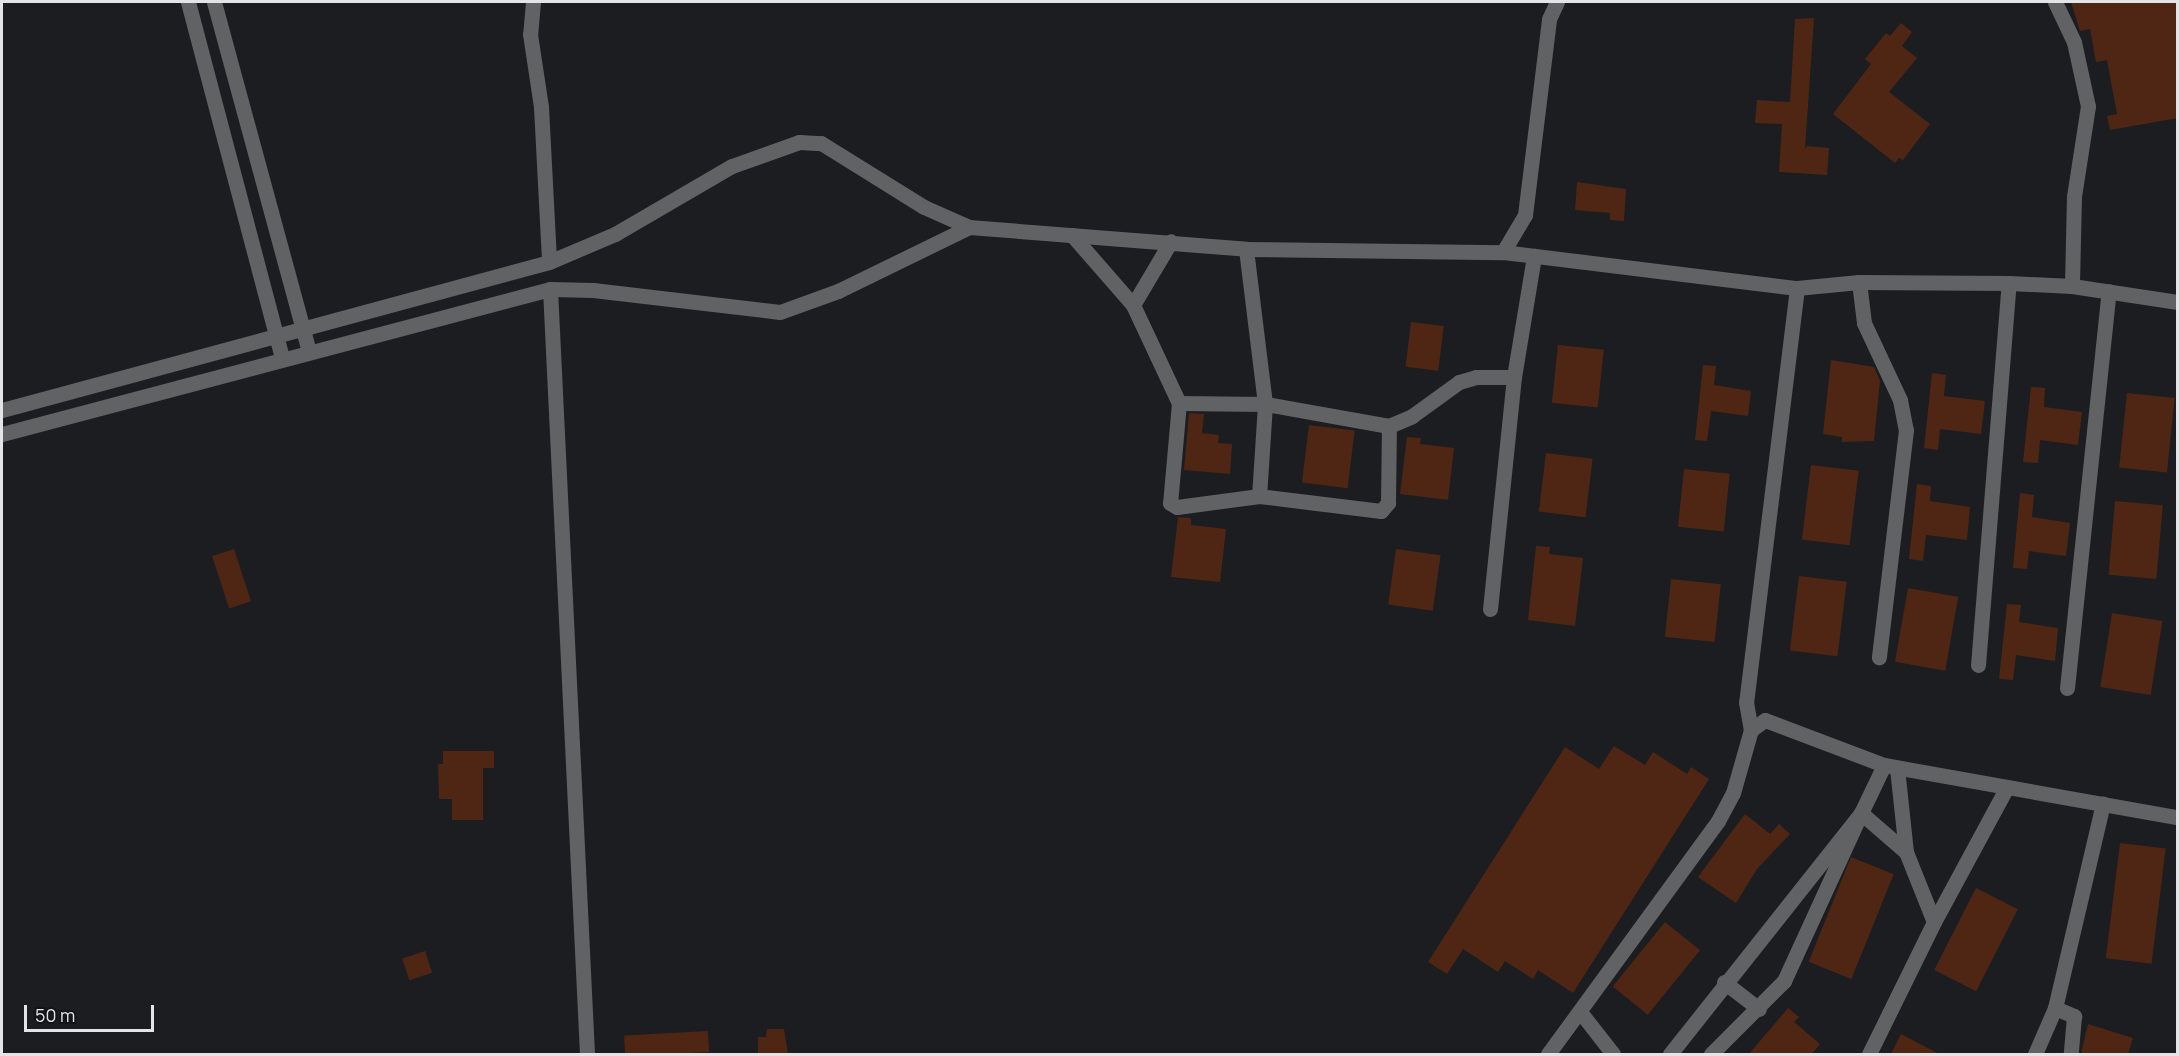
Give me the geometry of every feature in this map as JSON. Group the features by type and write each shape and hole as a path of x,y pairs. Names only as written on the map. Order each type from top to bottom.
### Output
{"street":[{"path":"188,2 282,359"},
{"path":"214,2 309,352"},
{"path":"533,2 530,34 541,106 549,262"},
{"path":"1503,252 1525,214 1549,19 1557,2"},
{"path":"2055,2 2074,42 2088,106 2074,196 2072,286"},
{"path":"2,410 549,262 615,234 732,166 799,142 821,143 924,207 969,227 1171,241 1245,249 1503,252 1797,288 1859,282 2009,283 2072,286 2178,302"},
{"path":"2,434 550,289 593,290 780,312 838,291 969,227"},
{"path":"1072,235 1134,305 1179,403 1170,503 1177,507 1259,496 1381,511 1388,503 1389,426"},
{"path":"1134,305 1171,241"},
{"path":"1245,249 1265,405 1259,496"},
{"path":"1490,609 1514,377 1534,256"},
{"path":"1859,282 1864,323 1900,400 1906,430 1879,657"},
{"path":"1977,665 2009,283"},
{"path":"1548,1054 1581,1013 1718,821 1733,794 1751,730 1746,702 1797,288"},
{"path":"550,289 587,1054"},
{"path":"2067,688 2109,291"},
{"path":"1179,403 1265,405 1389,426 1412,416 1459,382 1476,377 1514,377"},
{"path":"1746,702 1765,720 1890,766 2176,817"},
{"path":"1751,730 1765,720"},
{"path":"1670,1054 1724,982 1861,813 1890,766"},
{"path":"1890,766 1906,852 1934,922"},
{"path":"1869,1054 1934,922 2007,787"},
{"path":"2035,1054 2055,1008 2103,804"},
{"path":"1861,813 1906,852"},
{"path":"1712,1054 1759,1009 1793,966 1861,813"},
{"path":"1724,982 1759,1009"},
{"path":"2055,1008 2074,1016 2071,1054"},
{"path":"1581,1013 1613,1054"}],"building":[{"path":"2071,2 2178,2 2178,118 2110,130 2107,116 2117,114 2107,60 2096,62 2090,29 2080,31"},
{"path":"1814,18 1805,149 1807,146 1829,148 1827,175 1779,172 1782,124 1755,123 1757,100 1790,102 1795,19"},
{"path":"1901,23 1912,32 1902,46 1917,58 1889,92 1930,124 1903,160 1899,158 1895,163 1833,114 1871,64 1865,59 1886,33 1890,36"},
{"path":"1577,182 1626,189 1624,221 1610,220 1610,213 1575,210"},
{"path":"1411,322 1444,326 1438,371 1406,367"},
{"path":"1558,345 1604,350 1598,407 1552,403"},
{"path":"1831,360 1874,367 1880,381 1874,441 1842,442 1842,437 1823,434"},
{"path":"1703,365 1716,366 1714,385 1751,391 1748,416 1711,411 1707,441 1695,440"},
{"path":"1932,373 1946,375 1944,396 1985,401 1981,434 1940,429 1938,450 1924,448"},
{"path":"2031,387 2045,388 2044,407 2082,412 2078,445 2040,440 2038,463 2023,462"},
{"path":"2127,393 2175,398 2167,473 2119,468"},
{"path":"1189,413 1204,414 1202,433 1219,435 1218,443 1232,444 1230,474 1184,470"},
{"path":"1309,425 1355,431 1348,488 1302,483"},
{"path":"1407,437 1421,438 1420,444 1454,448 1448,500 1400,494"},
{"path":"1546,453 1593,459 1585,517 1539,512"},
{"path":"1811,465 1859,471 1850,545 1802,539"},
{"path":"1684,469 1730,474 1724,531 1678,527"},
{"path":"1917,484 1931,486 1930,501 1970,507 1967,540 1926,535 1923,561 1909,559"},
{"path":"2020,493 2034,495 2032,517 2070,523 2066,556 2029,551 2027,569 2013,568"},
{"path":"2115,501 2163,505 2156,579 2109,575"},
{"path":"1178,517 1191,518 1191,525 1226,529 1220,582 1171,577"},
{"path":"1536,546 1550,547 1549,554 1583,558 1575,626 1528,620"},
{"path":"234,549 251,601 229,608 212,556"},
{"path":"1396,549 1441,555 1433,611 1388,604"},
{"path":"1799,576 1847,582 1838,656 1790,650"},
{"path":"1671,579 1721,584 1715,642 1665,637"},
{"path":"1908,588 1958,597 1945,671 1895,662"},
{"path":"2007,604 2021,605 2019,622 2058,628 2055,661 2016,655 2013,680 1999,679"},
{"path":"2112,613 2162,621 2151,695 2100,687"},
{"path":"1614,746 1645,765 1653,752 1687,774 1691,767 1709,779 1573,993 1538,970 1533,979 1505,961 1498,972 1463,949 1447,974 1428,962 1565,747 1599,769"},
{"path":"443,751 494,751 494,768 483,768 483,820 452,820 452,799 439,799 438,764 443,764"},
{"path":"1745,814 1770,834 1779,824 1790,834 1757,869 1736,903 1698,877"},
{"path":"2120,843 2166,849 2152,964 2106,958"},
{"path":"1851,857 1894,874 1851,979 1809,962"},
{"path":"1976,888 2018,909 1976,991 1934,970"},
{"path":"1665,922 1700,950 1648,1015 1613,987"},
{"path":"425,951 432,973 409,980 402,958"},
{"path":"1788,1008 1799,1017 1794,1022 1820,1044 1812,1054 1749,1054"},
{"path":"2088,1024 2133,1038 2128,1054 2081,1054"},
{"path":"767,1029 784,1029 788,1054 758,1054 758,1037 766,1037"},
{"path":"708,1031 709,1052 625,1054 624,1035"},
{"path":"1901,1034 1939,1054 1891,1054"}]}
